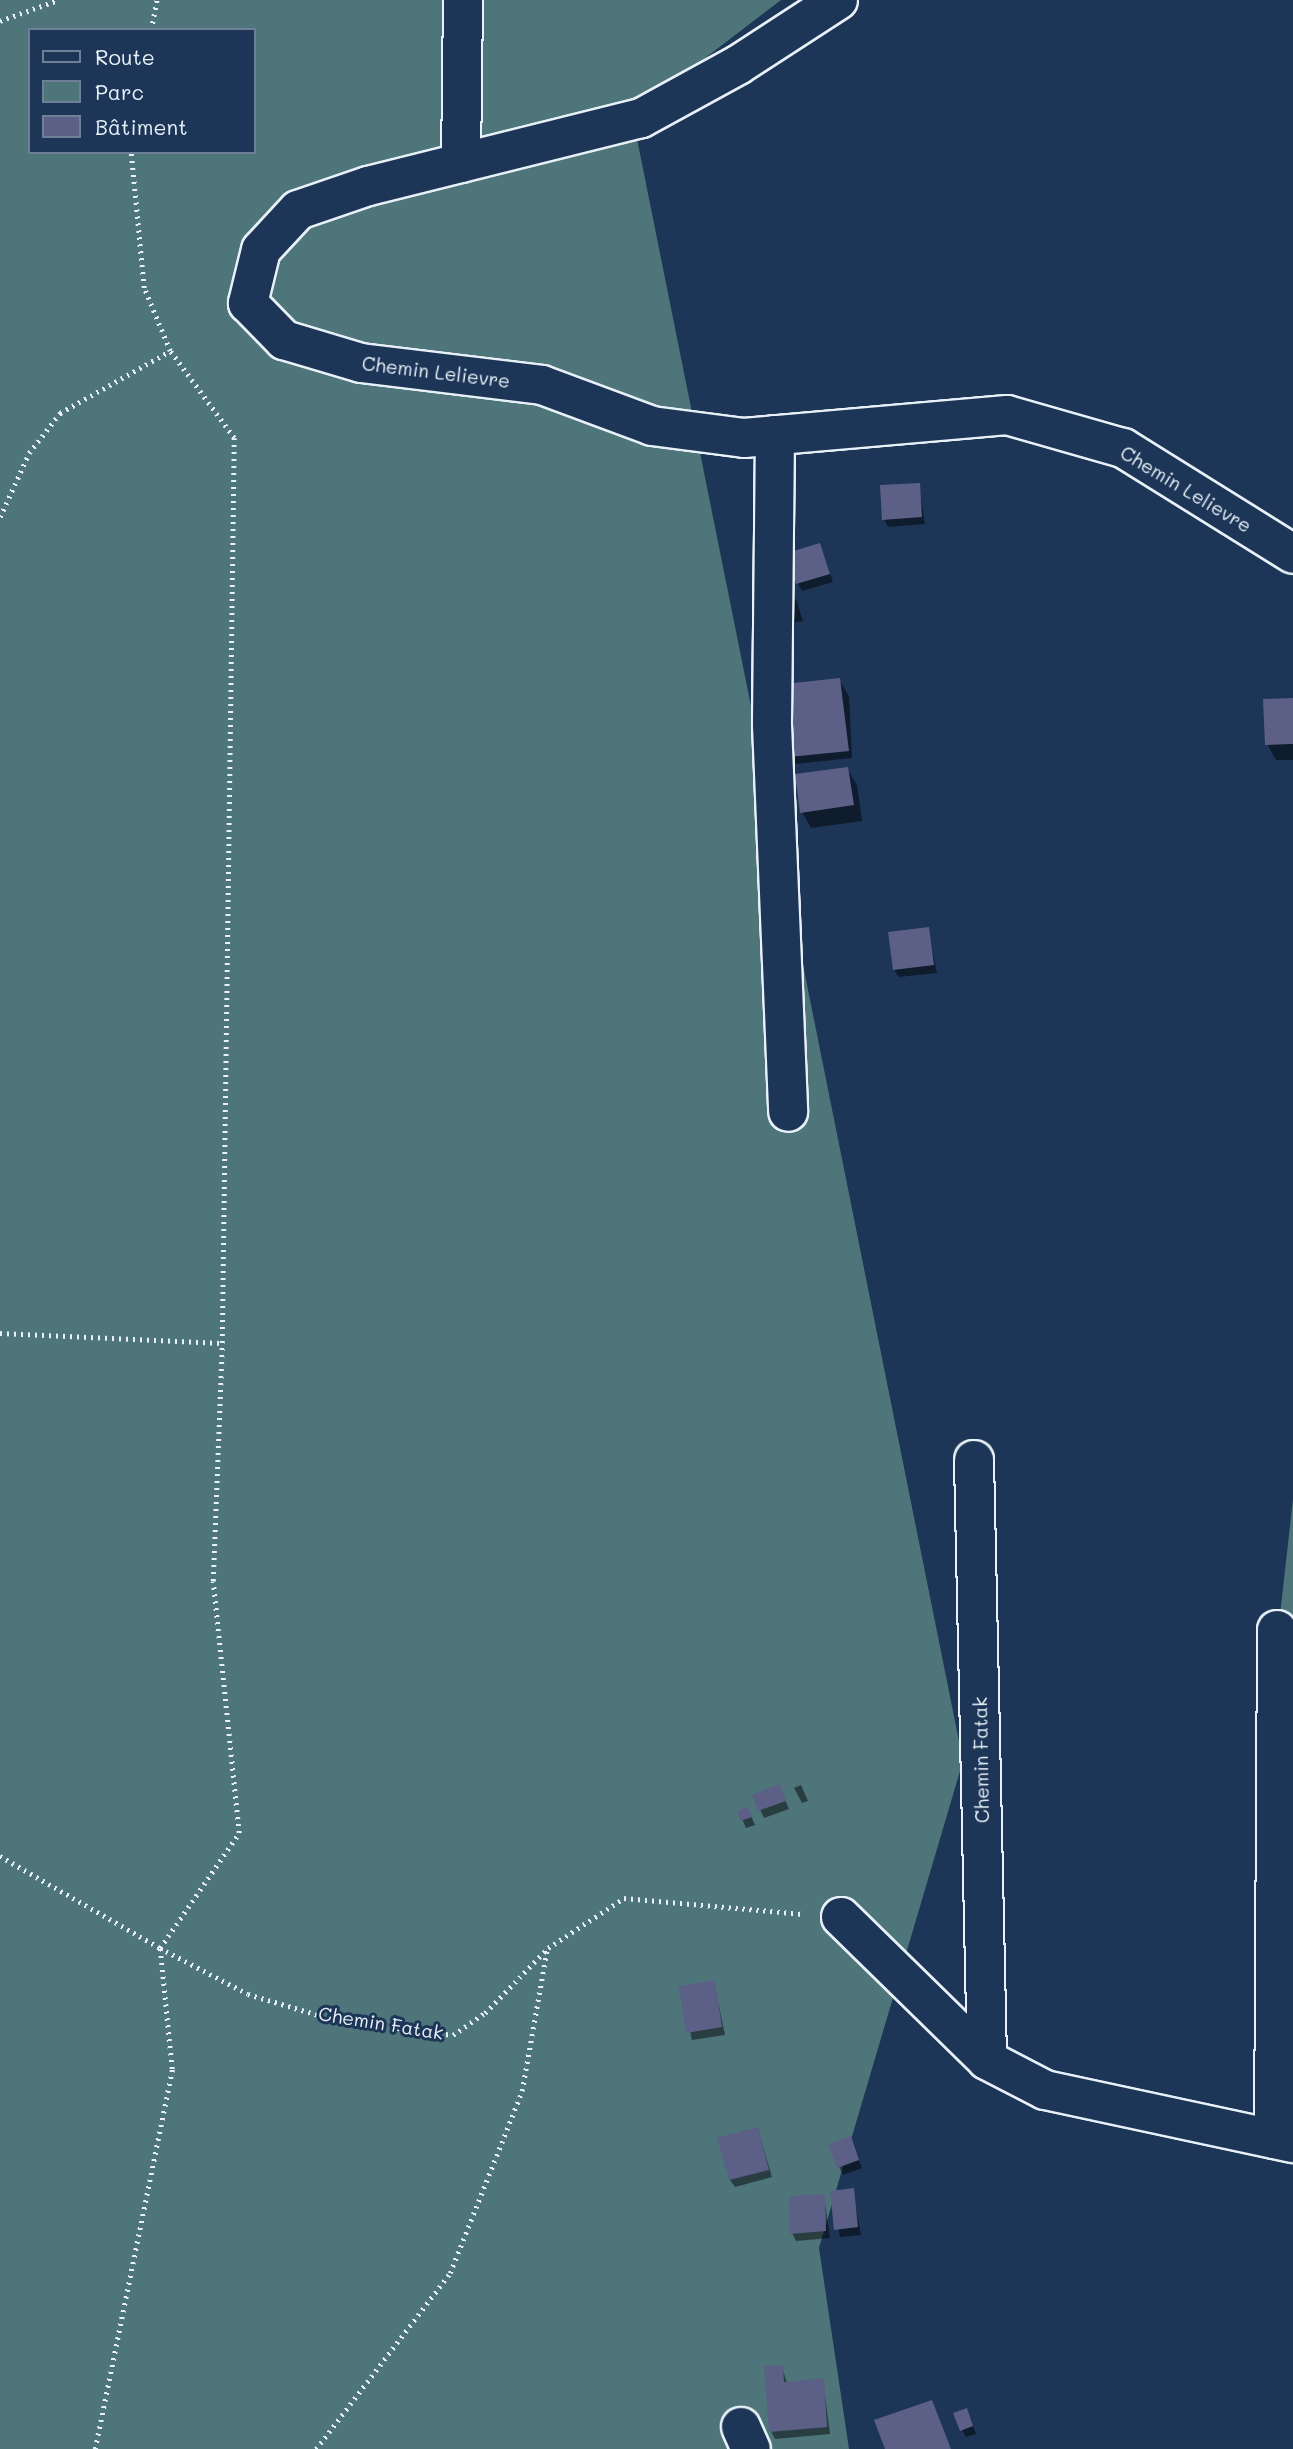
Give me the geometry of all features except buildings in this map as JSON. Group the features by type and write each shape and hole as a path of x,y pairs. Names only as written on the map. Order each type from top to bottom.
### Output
{"street":[{"path":"461,163 463,0"},
{"name":"Chemin Lelievre","path":"838,0 738,65 641,118 461,163 298,210 261,250 248,303 285,340 361,363 542,385 652,426 744,438 1007,415 1122,448 1293,554"},
{"path":"775,435 772,725 788,1112"},
{"name":"Chemin Fatak","path":"974,1460 987,2060"},
{"path":"841,1917 987,2060 1045,2090 1283,2141 1277,1630"}],"path":[{"path":"0,21 58,0"},
{"path":"151,28 157,0"},
{"path":"95,2449 172,2069 160,1948 239,1833 213,1581 222,1343 234,438 170,351 144,288 131,154"},
{"path":"0,517 29,453 60,413 170,351"},
{"path":"0,1332 222,1343"},
{"name":"Chemin Fatak","path":"0,1856 160,1948 248,1994 323,2016 453,2035 485,2013 548,1948 624,1898 841,1917"},
{"path":"316,2449 450,2273 522,2091 548,1948"}],"green space":[{"path":"0,0 781,0 632,114 963,1761 819,2248 849,2449 0,2449"},
{"path":"1293,1499 1293,1721 1279,1624"}]}
